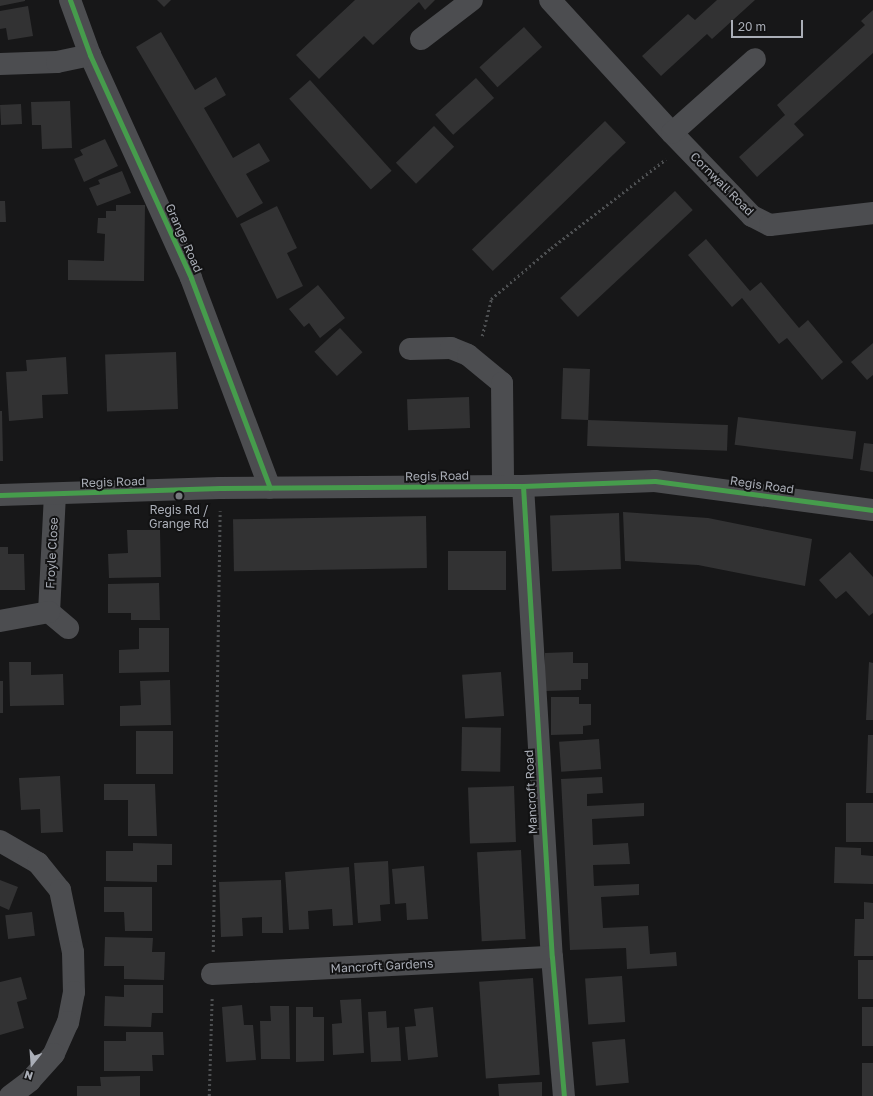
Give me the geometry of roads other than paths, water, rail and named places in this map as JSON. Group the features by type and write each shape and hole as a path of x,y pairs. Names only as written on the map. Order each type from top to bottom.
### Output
{"street":[{"path":"421,39 472,0"},
{"name":"Cornwall Road","path":"550,0 678,140 752,216 770,225 873,213"},
{"name":"Grange Road","path":"76,4 90,55 191,278 270,488"},
{"path":"0,64 57,62 90,55"},
{"path":"678,140 755,59"},
{"name":"Mancroft Road","path":"410,349 451,348 468,355 502,383 513,486 564,1096"},
{"name":"Regis Road","path":"0,495 220,488 513,486 655,481 873,510"},
{"name":"Froyle Close","path":"49,612 55,494"},
{"path":"0,621 49,612 68,628"},
{"path":"0,841 38,863 60,890 73,952 74,992 68,1022 54,1054 30,1081 10,1096"},
{"name":"Mancroft Gardens","path":"212,974 552,957"}],"place":[{"name":"Regis Rd / Grange Rd","path":"179,496"}]}
